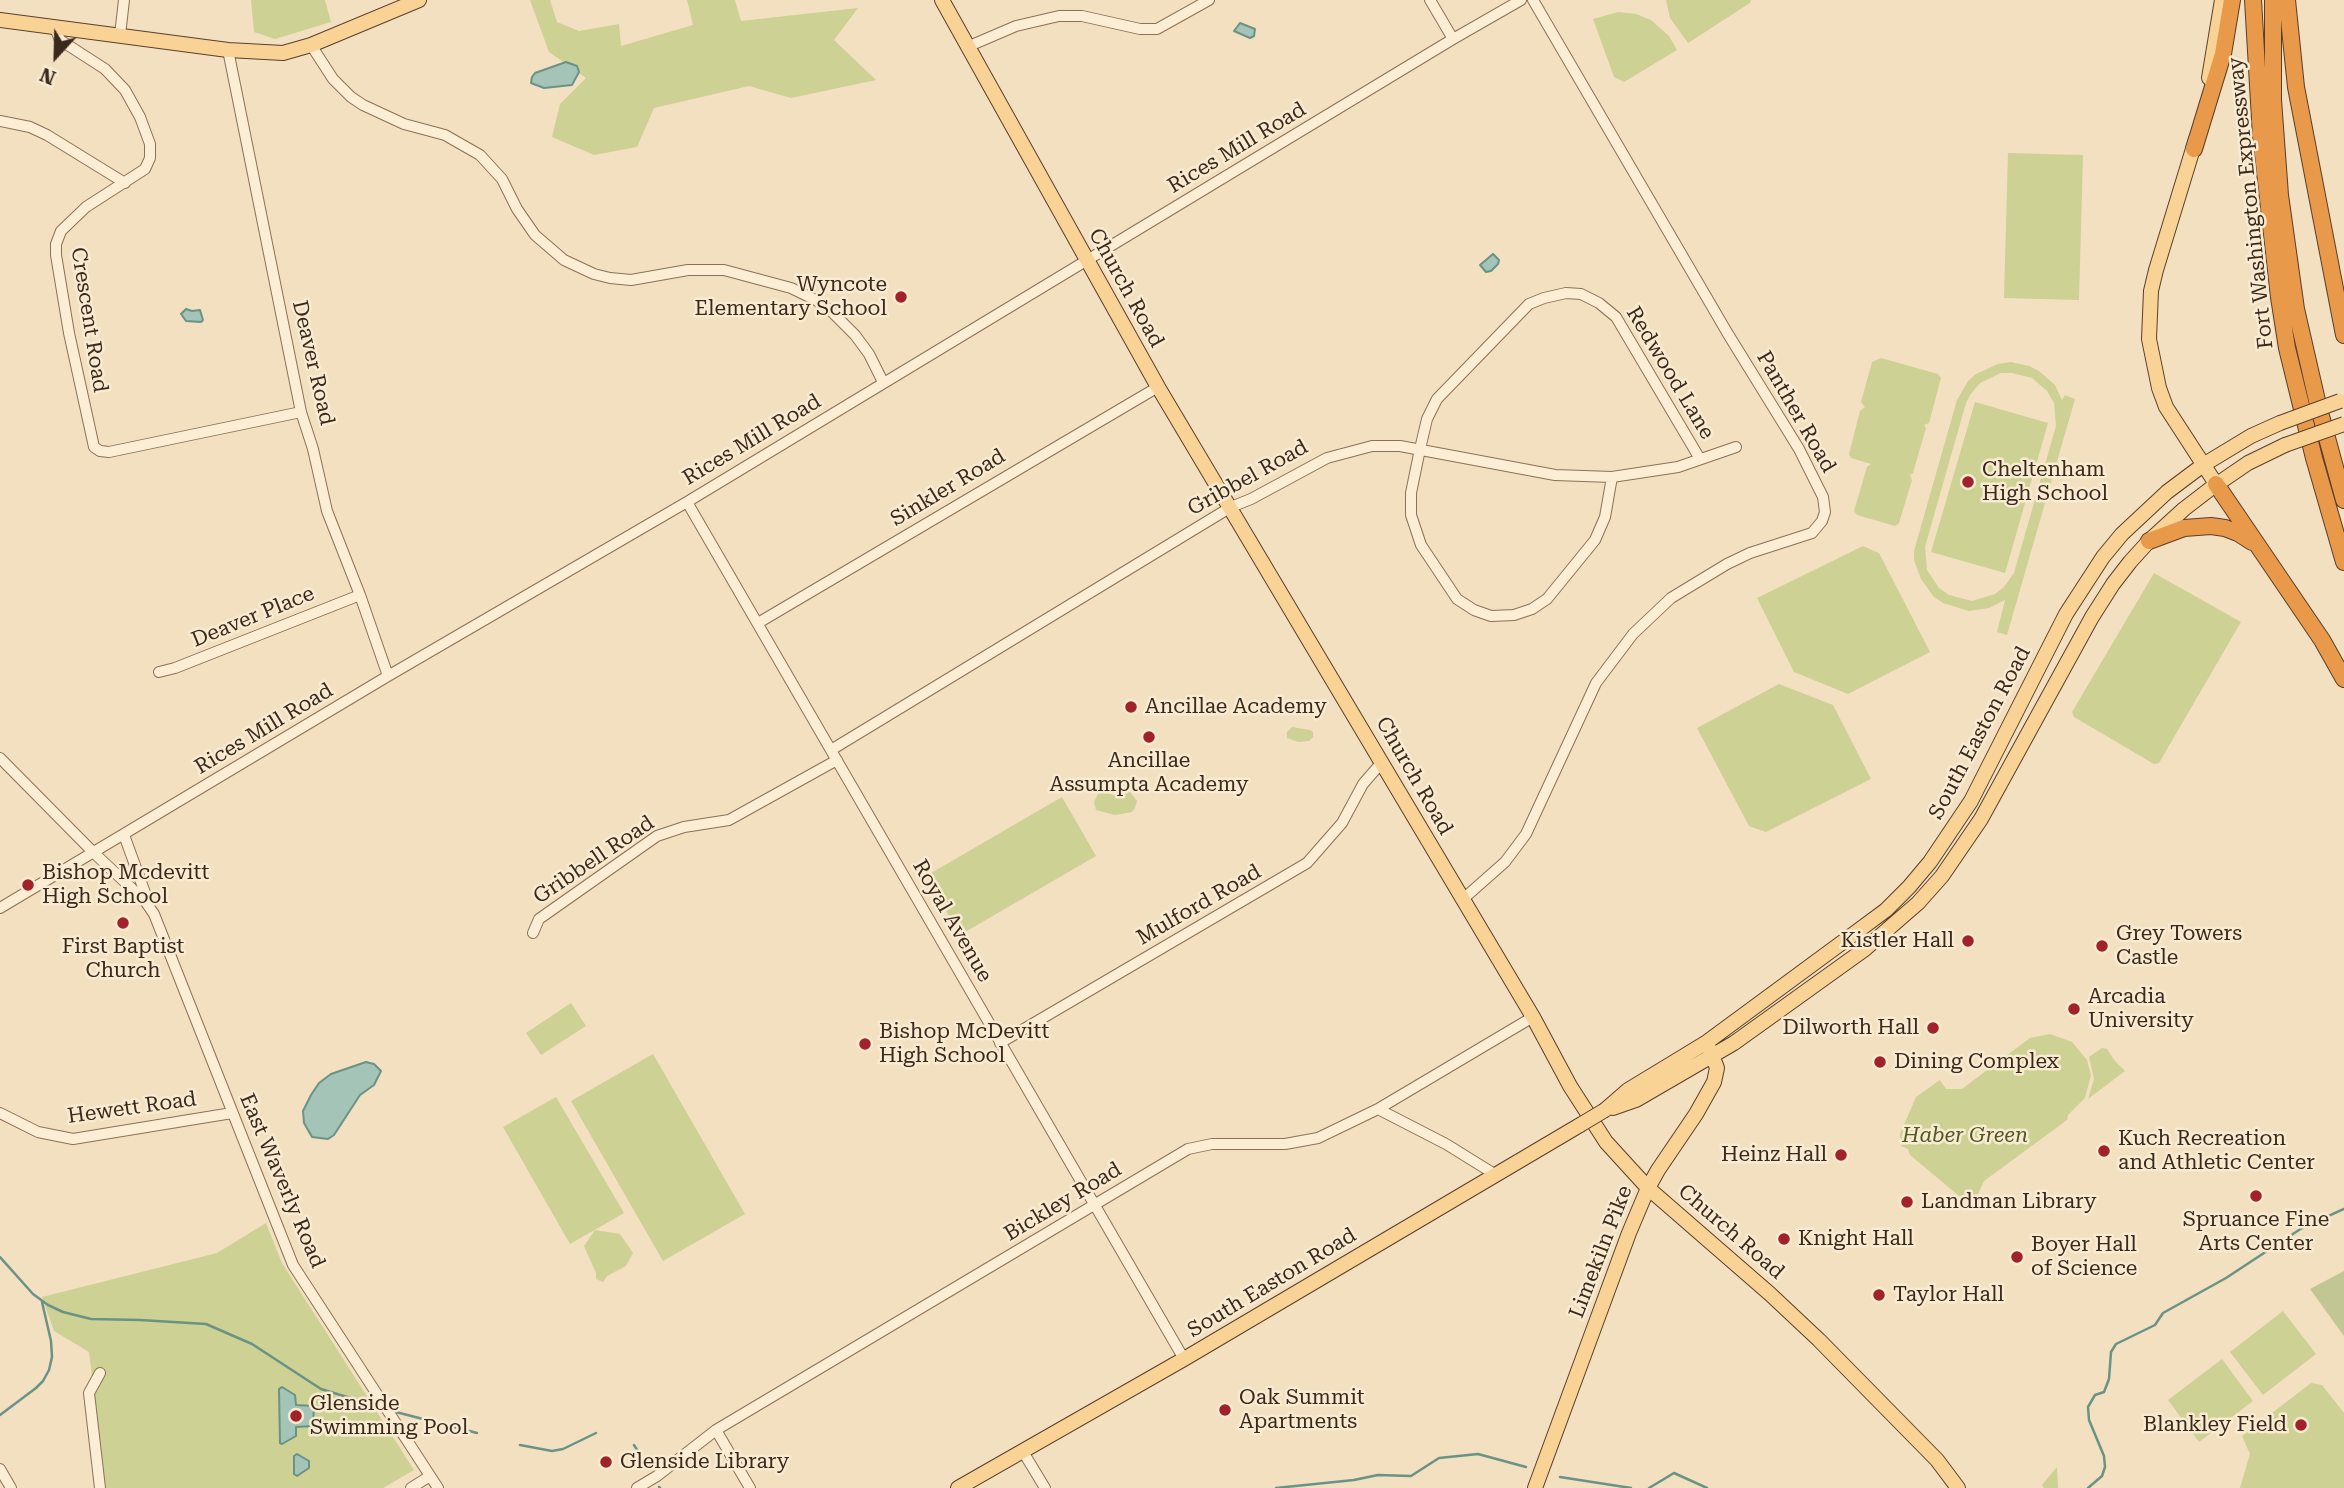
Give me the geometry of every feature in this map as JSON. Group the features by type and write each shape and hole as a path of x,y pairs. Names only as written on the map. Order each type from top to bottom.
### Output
{"highway":[{"path":"2194,149 2222,54 2232,0"},
{"name":"Fort Washington Expressway","path":"2253,0 2261,136 2287,348 2314,458 2344,562"},
{"name":"Fort Washington Expressway","path":"2273,0 2273,100 2280,195 2296,309 2344,500"},
{"path":"2287,0 2296,87 2343,329"},
{"path":"2216,484 2322,640 2344,680"},
{"path":"2149,541 2184,528 2211,526 2238,533 2261,550"}],"main road":[{"path":"0,20 228,50 283,53 310,45 419,0"},
{"name":"Church Road","path":"942,0 1158,387 1533,1017 1570,1086 1606,1142 1648,1188 1819,1340 1937,1460 1958,1488"},
{"path":"2216,484 2166,407 2159,388 2149,340 2151,291 2194,149 2222,0"},
{"name":"South Easton Road","path":"958,1488 1184,1359 1605,1110 1636,1100 1710,1049 1886,910 1930,862 1978,787 2066,614 2091,574 2122,534 2143,513 2203,465 2251,436 2342,401"},
{"name":"South Easton Road","path":"1710,1049 1734,1043 1889,930 1942,876 1994,796 2092,617 2113,584 2149,541 2184,509 2248,463 2285,445 2344,424"},
{"path":"1978,787 1994,796"},
{"name":"Limekiln Pike","path":"1535,1488 1648,1188 1709,1093 1717,1068 1710,1049"}],"street":[{"path":"120,35 124,0"},
{"path":"967,47 1008,29 1053,17 1082,16 1140,29 1157,29 1209,0"},
{"path":"1430,0 1453,39"},
{"name":"Rices Mill Road","path":"0,908 388,676 687,502 1521,0"},
{"name":"Panther Road","path":"1462,900 1494,873 1515,849 1535,818 1596,683 1626,642 1652,614 1671,598 1727,564 1750,553 1804,537 1817,528 1825,512 1823,497 1799,449 1728,334 1533,0"},
{"name":"Crescent Road","path":"55,28 60,40 105,69 118,82 134,104 150,144 149,163 142,172 96,200 74,218 58,235 55,248 69,332 94,447 109,452 301,412"},
{"path":"310,45 333,79 363,105 404,124 445,135 480,155 502,179 517,209 536,235 564,260 594,274 610,278 631,279 688,270 724,270 791,288 816,300 855,335 869,354 883,382"},
{"name":"Deaver Road","path":"228,50 301,412 313,449 327,511 388,676"},
{"path":"0,121 36,129 125,183"},
{"name":"Redwood Lane","path":"1612,478 1607,510 1598,534 1553,593 1538,606 1524,613 1491,616 1474,610 1453,596 1417,536 1411,515 1411,493 1427,419 1443,390 1529,304 1544,298 1572,293 1591,298 1616,317 1700,459"},
{"name":"Sinkler Road","path":"758,623 1158,387"},
{"name":"Gribbel Road","path":"834,755 1231,507 1251,499 1313,463 1342,453 1372,446 1400,446 1555,475 1612,478 1668,469 1736,447"},
{"name":"Royal Avenue","path":"687,502 1184,1359"},
{"name":"Deaver Place","path":"159,672 360,595"},
{"name":"Gribbell Road","path":"533,933 539,919 657,836 684,827 729,820 834,755"},
{"name":"East Waverly Road","path":"0,758 150,906"},
{"name":"Mulford Road","path":"1000,1043 1307,863 1342,823 1363,784 1382,762"},
{"name":"East Waverly Road","path":"124,835 293,1265 438,1488"},
{"name":"Bickley Road","path":"637,1488 679,1460 716,1430 1196,1146 1309,1141 1378,1109 1533,1017"},
{"path":"1378,1109 1446,1144 1496,1175"},
{"name":"Hewett Road","path":"0,1113 38,1132 73,1139 232,1113"},
{"path":"100,1373 89,1393 100,1488"},
{"path":"716,1430 750,1488"},
{"path":"1022,1450 1045,1488"},
{"path":"0,1469 11,1488"},
{"path":"411,1488 430,1476"}],"green space":[{"path":"251,0 325,0 331,22 275,39 254,32"},
{"path":"530,0 550,0 557,22 579,31 619,24 621,46 693,25 687,0 735,0 741,21 858,8 834,40 876,80 791,98 749,86 654,108 637,147 594,155 552,137 560,104 586,78 549,52"},
{"path":"1666,0 1751,0 1688,43 1670,18"},
{"path":"1618,12 1636,14 1651,20 1669,36 1677,50 1624,82 1614,77 1593,19"},
{"path":"2008,153 2083,155 2079,300 2004,298"},
{"path":"1881,358 1938,374 1941,378 1929,423 1924,425 1926,428 1913,473 1910,475 1912,480 1899,523 1895,526 1857,515 1854,511 1867,467 1871,464 1851,458 1849,454 1860,411 1865,407 1861,402 1872,362"},
{"path":"2011,362 2029,366 2055,385 2062,400 2065,395 2075,399 2007,635 1997,632 2005,600 1989,608 1969,611 1943,603 1934,597 1921,579 1914,560 1914,551 1957,400 1968,381 1976,374 1998,364","holes":["2001,373 2032,378 2047,391 2054,403 2056,426 2014,573 1995,594 1972,601 1949,595 1939,588 1927,570 1925,547 1966,403 1980,383"]},
{"path":"1975,402 2048,423 2005,573 1931,552"},
{"path":"1863,546 1879,553 1930,652 1848,694 1794,672 1757,598"},
{"path":"2154,573 2241,622 2159,763 2154,764 2074,717 2072,712"},
{"path":"1779,684 1833,705 1871,779 1766,832 1749,826 1697,728"},
{"path":"1292,727 1310,730 1313,737 1309,741 1298,742 1287,738 1287,732"},
{"path":"1104,791 1113,795 1130,792 1137,801 1135,808 1132,812 1115,815 1096,810 1094,802 1098,794"},
{"path":"1062,797 1096,856 960,935 926,876"},
{"path":"571,1003 586,1026 541,1055 526,1033"},
{"name":"Haber Green","path":"2050,1034 2072,1042 2087,1060 2091,1075 2085,1098 2068,1115 2067,1120 1984,1181 1978,1194 1965,1201 1910,1155 1908,1149 1901,1146 1900,1134 1916,1097 1940,1080 1946,1089 1962,1089 2030,1038"},
{"path":"2102,1048 2107,1049 2125,1071 2088,1099 2094,1079 2089,1057"},
{"path":"653,1054 745,1214 663,1261 571,1101"},
{"path":"556,1097 624,1213 570,1244 503,1127"},
{"path":"266,1223 282,1263 414,1470 383,1488 106,1488 89,1352 54,1331 42,1297 217,1253"},
{"path":"595,1230 620,1234 633,1253 626,1266 607,1276 603,1282 596,1279 584,1246"},
{"path":"2344,1271 2344,1336 2310,1289"},
{"path":"2283,1311 2316,1354 2263,1395 2230,1352"},
{"path":"2222,1359 2253,1401 2199,1442 2168,1400"},
{"name":"Blankley Field","path":"2311,1383 2322,1385 2344,1413 2344,1488 2240,1488 2250,1454 2242,1436"},
{"path":"2057,1467 2058,1488 2044,1488 2042,1485"}],"shaded area":[{"path":"1240,23 1255,29 1254,36 1250,38 1234,31"},
{"path":"566,62 577,66 579,72 572,85 544,88 531,83 535,73"},
{"path":"1493,254 1499,260 1498,264 1486,272 1480,265"},
{"path":"186,309 200,310 203,320 186,321 181,314"},
{"path":"366,1062 374,1064 381,1071 374,1085 360,1095 334,1135 328,1139 312,1137 304,1123 303,1111 319,1083 331,1074"},
{"name":"Glenside Swimming Pool","path":"282,1387 295,1395 296,1405 314,1406 313,1426 296,1427 296,1436 282,1444 279,1389"},
{"path":"297,1454 309,1461 309,1468 297,1476 294,1474 294,1456"}],"waterway":[{"path":"2088,1488 2102,1476 2105,1467 2104,1456 2089,1420 2088,1407 2095,1395 2104,1392 2109,1379 2111,1352 2116,1344 2155,1325 2163,1313 2226,1278 2302,1228 2344,1209"},
{"path":"0,1257 33,1294 63,1312 91,1319 206,1324 252,1344 321,1389 383,1408"},
{"path":"0,1415 36,1388 49,1370 51,1341 42,1302"},
{"path":"392,1411 477,1433"},
{"path":"520,1445 552,1451 563,1449 596,1433"},
{"path":"634,1445 649,1469"},
{"path":"1276,1488 1378,1475 1411,1476 1439,1458 1478,1454 1526,1467"},
{"path":"1649,1488 1674,1473 1707,1488"},
{"path":"1560,1477 1631,1488"}],"place":[{"name":"Wyncote Elementary School","path":"901,297"},
{"name":"Cheltenham High School","path":"1968,482"},
{"name":"Ancillae Academy","path":"1131,707"},
{"name":"Ancillae Assumpta Academy","path":"1149,737"},
{"name":"Bishop Mcdevitt High School","path":"28,885"},
{"name":"First Baptist Church","path":"123,923"},
{"name":"Kistler Hall","path":"1968,941"},
{"name":"Grey Towers Castle","path":"2102,946"},
{"name":"Arcadia University","path":"2074,1009"},
{"name":"Dilworth Hall","path":"1933,1028"},
{"name":"Bishop McDevitt High School","path":"865,1044"},
{"name":"Dining Complex","path":"1880,1062"},
{"name":"Kuch Recreation and Athletic Center","path":"2104,1151"},
{"name":"Heinz Hall","path":"1841,1155"},
{"name":"Spruance Fine Arts Center","path":"2256,1196"},
{"name":"Landman Library","path":"1907,1202"},
{"name":"Knight Hall","path":"1784,1239"},
{"name":"Boyer Hall of Science","path":"2017,1257"},
{"name":"Taylor Hall","path":"1879,1295"},
{"name":"Oak Summit Apartments","path":"1225,1410"},
{"name":"Glenside Swimming Pool","path":"296,1416"},
{"name":"Blankley Field","path":"2301,1425"},
{"name":"Glenside Library","path":"606,1462"}]}
